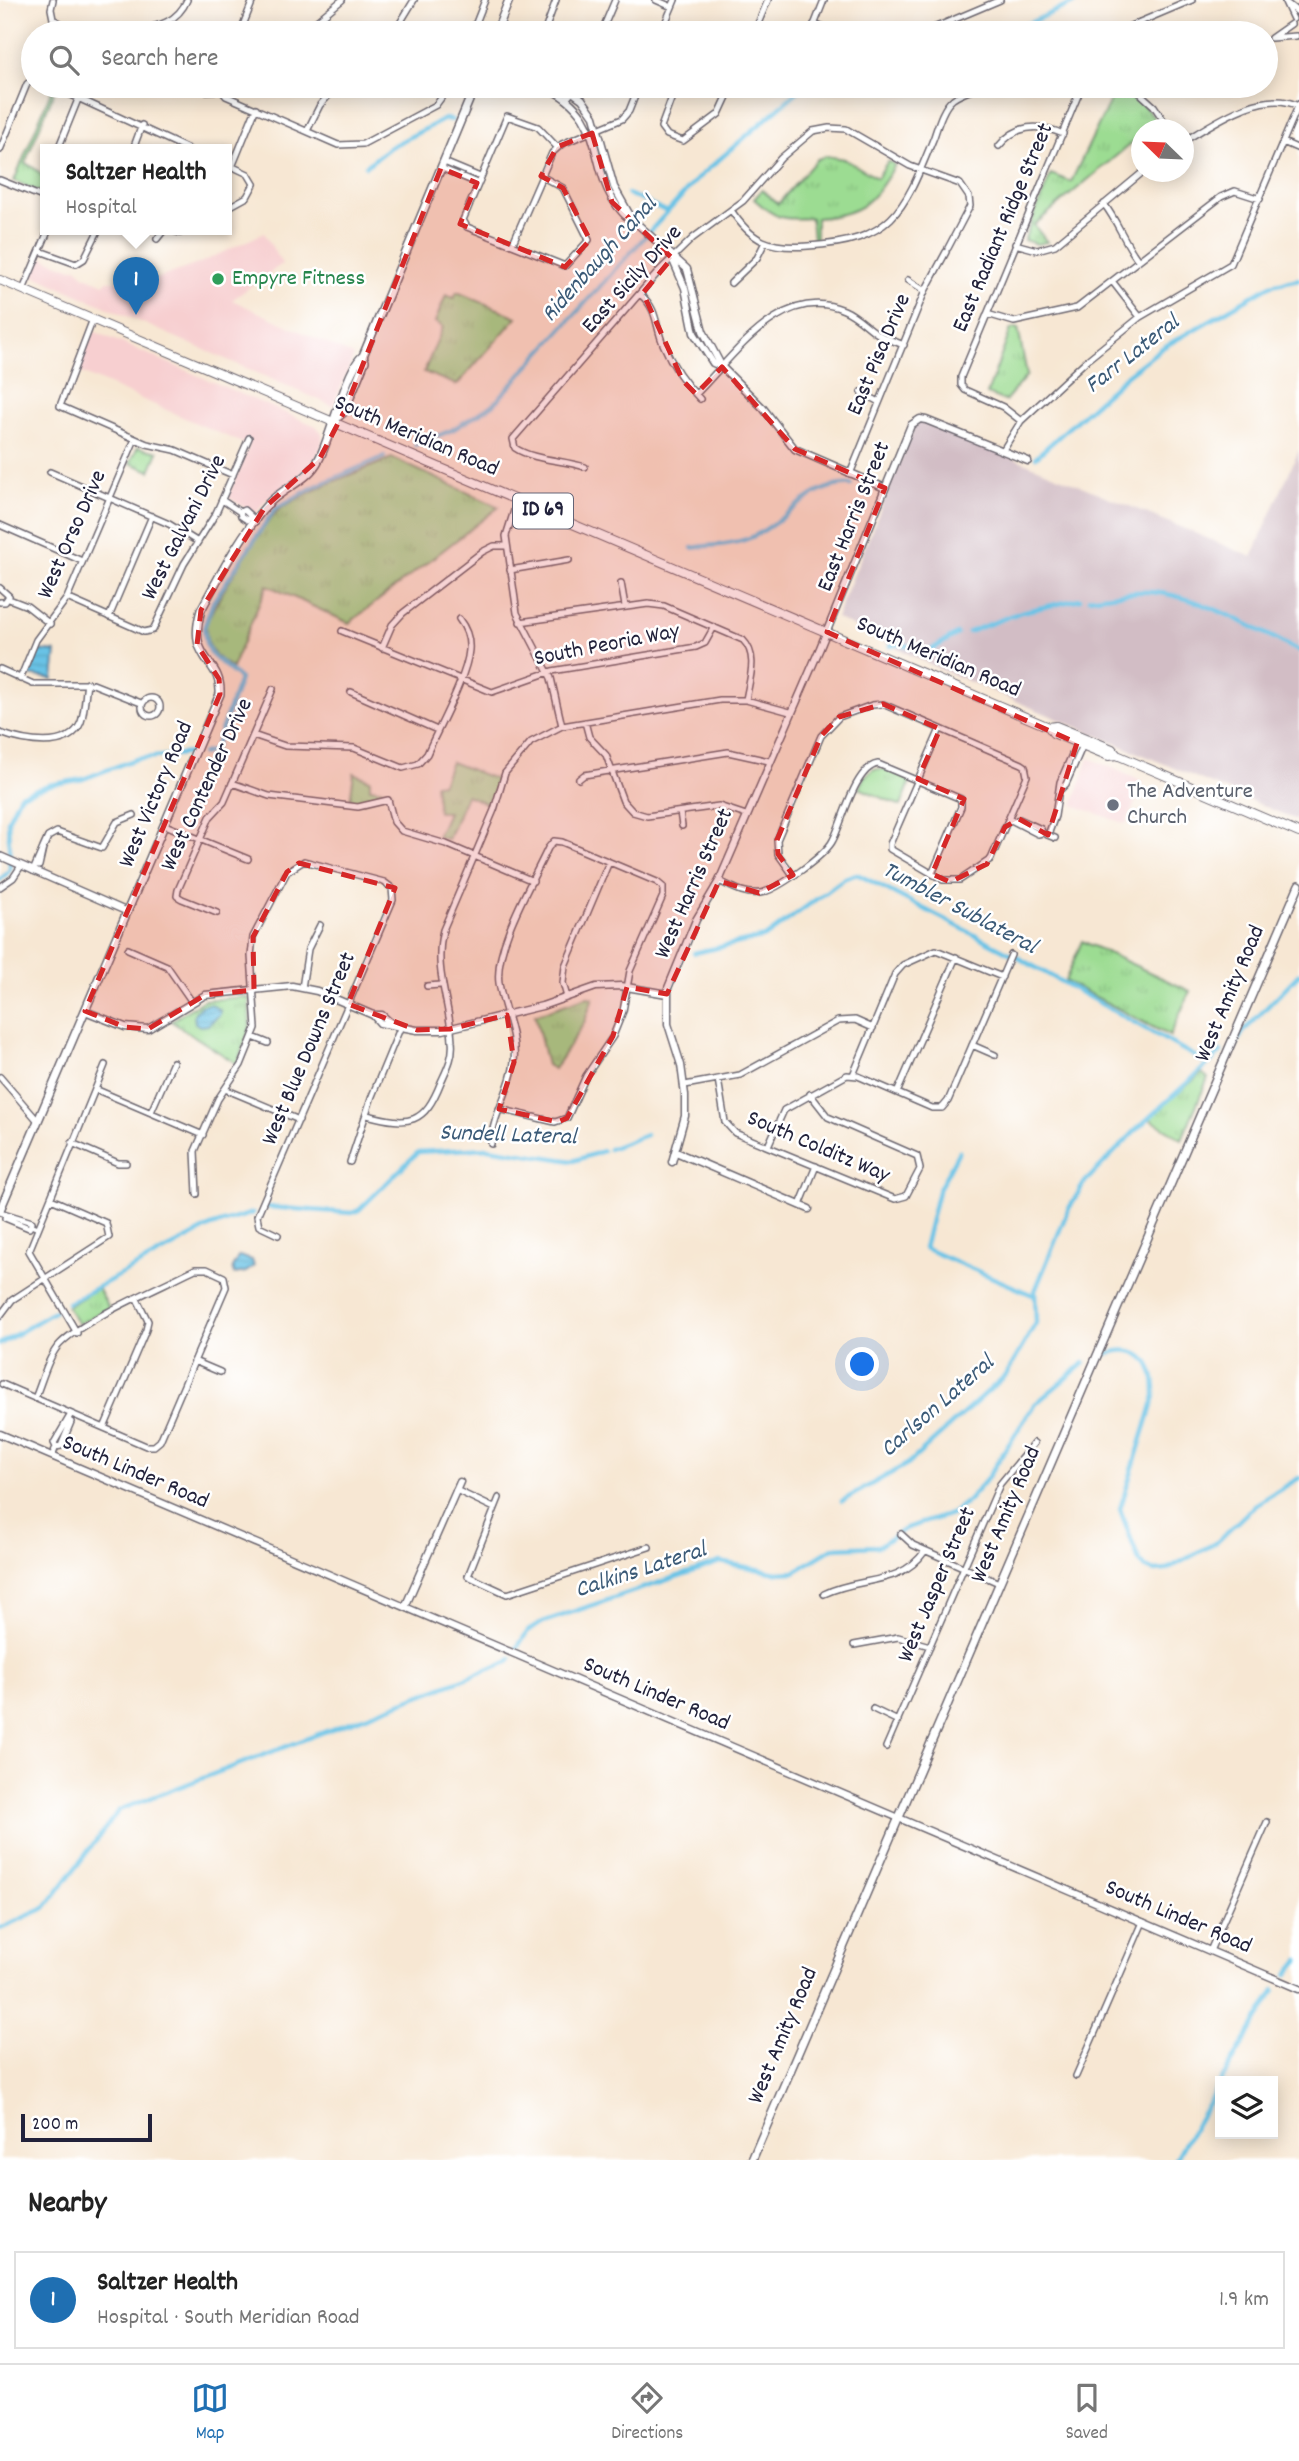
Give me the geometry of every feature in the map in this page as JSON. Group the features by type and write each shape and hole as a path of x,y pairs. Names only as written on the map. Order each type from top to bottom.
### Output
{"main road":[{"path":"501,21 509,0"},
{"name":"West Victory Road","path":"2,1212 38,1121 220,694 219,679 197,645 196,629 201,610 253,519 274,498 303,479 316,466 336,421 344,412 365,361 363,356 470,98"},
{"name":"South Meridian Road","path":"0,280 336,421 1049,728 1056,726 1081,742 1116,754 1299,833"},
{"name":"West Amity Road","path":"752,2160 1299,886"}],"street":[{"path":"53,0 51,9 53,19 57,21"},
{"path":"170,21 180,14 187,0"},
{"path":"245,21 253,0"},
{"path":"317,21 342,0"},
{"path":"401,21 414,0"},
{"path":"477,21 485,0"},
{"path":"548,21 556,0"},
{"path":"606,21 615,0"},
{"path":"656,0 673,3 666,21"},
{"path":"759,21 768,0"},
{"path":"815,21 824,0"},
{"path":"950,21 1000,0"},
{"path":"1142,21 1192,0"},
{"path":"1278,32 1299,14 1284,1"},
{"path":"1278,38 1298,37 1284,1"},
{"path":"0,150 3,136 23,98"},
{"path":"60,144 79,98"},
{"path":"81,98 178,144"},
{"path":"231,98 338,145 352,147 363,144 436,105 441,98"},
{"path":"309,130 320,105 326,98"},
{"path":"568,98 581,112 592,133 604,184 612,202 673,258 685,288 694,332 713,363 723,368 763,408 795,449 885,488"},
{"path":"582,98 600,130 614,187 632,219 642,230"},
{"path":"512,245 541,176 557,147 614,125 629,111 634,98"},
{"path":"671,98 661,123 662,131 679,140 687,139 719,114 726,98"},
{"path":"731,210 747,232 765,242 796,247 833,245 864,237 878,229 902,207 938,126 952,100 956,98"},
{"name":"East Radiant Ridge Street","path":"1021,421 1003,407 971,393 961,385 961,377 1077,98"},
{"path":"1148,98 1163,119"},
{"path":"1028,461 1003,450 1021,421 1087,360 1140,317 1231,264 1299,105 1285,100 1266,101 1194,136"},
{"path":"232,162 256,108"},
{"path":"541,176 563,188 589,240 565,266 463,223 478,180 507,116 538,127 557,147"},
{"path":"135,144 142,125"},
{"path":"999,146 1008,136 1037,125 1063,134"},
{"name":"East Sicily Drive","path":"585,467 564,460 528,455 513,444 515,435 673,258 693,238 752,192 801,139 825,128 855,133 920,170"},
{"path":"1283,142 1299,149"},
{"path":"443,165 478,180"},
{"path":"232,167 248,174 254,184"},
{"name":"East Pisa Drive","path":"850,474 925,291 970,206 969,197 960,184 920,170"},
{"path":"0,180 40,196"},
{"path":"1016,244 1037,250 1055,245 1131,182"},
{"path":"254,184 264,184"},
{"path":"232,205 247,197 254,184"},
{"path":"987,314 1011,322 1077,309 1229,192 1242,192 1260,199"},
{"path":"1104,205 1115,218 1124,243 1138,260"},
{"path":"23,290 47,235"},
{"path":"40,251 73,265 82,262 96,235"},
{"path":"157,239 161,235"},
{"path":"731,283 747,270 765,242"},
{"path":"908,279 925,291"},
{"path":"1112,281 1140,317"},
{"path":"641,295 654,307 663,344 675,369 698,397 769,321 805,304 829,305 848,311 875,332 904,345"},
{"path":"93,319 60,406 135,439 175,450 233,475"},
{"path":"861,391 879,402"},
{"name":"East Harris Street","path":"827,632 911,425 920,419 1003,450"},
{"name":"West Galvani Drive","path":"109,617 150,632 222,500 249,438"},
{"name":"West Orso Drive","path":"20,679 36,640 67,598 135,439"},
{"path":"50,472 152,516 198,542"},
{"path":"222,500 240,512 244,510 253,519"},
{"path":"517,500 506,528 506,546 520,622 556,693 562,726"},
{"path":"67,598 109,617 152,516"},
{"path":"0,525 82,561"},
{"path":"382,648 392,625 403,613 482,552 494,546 506,546"},
{"path":"510,570 569,560"},
{"path":"621,583 625,606"},
{"path":"0,589 7,591 9,598"},
{"path":"0,601 9,598 27,606 50,624"},
{"path":"520,622 625,606 664,606 743,640 750,647 752,659 746,700"},
{"path":"253,735 285,746 345,746 399,768 415,766 424,758 469,650 466,627 459,619"},
{"name":"South Peoria Way","path":"342,631 492,692 547,672 696,647 705,643 714,627"},
{"name":"West Harris Street","path":"672,1161 685,1116 685,1085 668,1024 667,994 696,920 719,881 790,712 827,632"},
{"path":"0,669 20,679 43,685 87,683 141,703"},
{"path":"0,733 34,742 68,736 80,723 87,683"},
{"name":"West Contender Drive","path":"217,913 177,896 200,839 232,783 273,689"},
{"path":"351,692 437,730"},
{"path":"366,1115 391,1120 423,1116 431,1107 450,1063 453,1040 440,985 439,951 443,930 509,767 531,742 562,726 720,700 746,700 790,712"},
{"path":"793,875 778,854 777,840 828,726 839,718 883,704 1023,764 1027,771 1012,820 989,862 955,881 946,881 890,849 940,729"},
{"path":"585,722 589,737 606,755 614,770 623,801 633,812 647,816 719,806 746,815"},
{"path":"1045,834 1081,742"},
{"path":"579,779 614,770 728,752 769,761"},
{"path":"719,881 743,892 759,893 775,889 832,843 861,775 872,765 884,764 961,799 961,807 932,874"},
{"path":"232,783 269,796 358,807 388,800 394,822 402,831 474,856 533,881"},
{"path":"680,812 682,825"},
{"path":"35,869 39,866 48,837 57,832 102,848 117,822 134,815"},
{"path":"1012,820 1017,825 1055,838"},
{"path":"165,825 248,859"},
{"path":"491,1144 499,1109 514,1062 499,984 501,956 548,848 554,841 663,887 663,896 626,987 614,1036 586,1076 563,1121 521,1116 499,1109"},
{"path":"2,858 35,869 128,912"},
{"name":"West Blue Downs Street","path":"254,990 251,956 253,937 269,902 295,865 310,861 384,882 392,888 393,900 257,1216 257,1223 278,1235"},
{"path":"567,997 563,983 565,966 609,862"},
{"path":"0,887 13,878 18,864"},
{"path":"302,988 308,949 320,925"},
{"path":"128,949 167,966 192,1002"},
{"path":"853,1075 898,969 936,950 1002,977"},
{"path":"768,1146 783,1110 840,1077 853,1075 932,1108 942,1108 948,1101 1012,955"},
{"path":"897,1093 956,957"},
{"path":"427,986 440,985"},
{"path":"85,1011 138,1030 160,1024 192,1002 210,994 302,988 373,1015 382,1015 391,1023 417,1030 450,1029 596,987 626,987 667,994"},
{"path":"197,1194 194,1155 253,1037 257,1018 254,990"},
{"path":"685,1085 751,1070 838,1021 855,1020 873,1028"},
{"path":"350,1162 401,1026"},
{"path":"253,1037 268,1043"},
{"path":"972,1045 995,1055"},
{"path":"151,1112 173,1062"},
{"path":"77,1333 29,1251 35,1227 51,1199 105,1065"},
{"path":"0,1077 38,1121"},
{"name":"South Colditz Way","path":"718,1079 729,1128 895,1199 903,1199 909,1193 919,1169 919,1160 914,1153 828,1117 810,1094"},
{"path":"95,1089 202,1135"},
{"path":"225,1089 299,1120"},
{"path":"72,1143 118,1163 126,1163"},
{"path":"676,1152 809,1209"},
{"path":"800,1205 816,1166"},
{"path":"0,1316 12,1300 107,1241 110,1233 106,1223 51,1199"},
{"path":"2,1212 5,1218 29,1228 35,1227"},
{"path":"2,1384 69,1417 154,1447 160,1441 226,1287 226,1280 207,1269 195,1269 137,1298 77,1333 56,1349 35,1398"},
{"path":"104,1428 146,1330 148,1321 137,1298"},
{"path":"194,1361 220,1373"},
{"path":"52,1456 56,1447 54,1443 69,1417"},
{"name":"South Linder Road","path":"0,1434 1299,1989"},
{"name":"West Jasper Street","path":"886,1748 1000,1484 1034,1443"},
{"path":"405,1607 460,1482"},
{"path":"456,1490 494,1508"},
{"path":"499,1498 468,1576 507,1594 649,1547"},
{"path":"901,1534 912,1545 999,1583"},
{"path":"824,1594 855,1581 885,1580 903,1573 925,1550"},
{"path":"854,1645 910,1638 930,1646"},
{"path":"862,1642 865,1650"},
{"path":"873,1709 898,1721"},
{"path":"1210,1951 1268,1822"},
{"path":"1076,2076 1143,1922"}],"highlighted area":[{"path":"592,133 612,202 672,258 643,293 683,381 696,394 722,367 795,449 885,488 827,632 1077,743 1048,835 1019,819 1005,827 987,864 950,882 932,874 964,799 918,779 940,729 883,704 839,717 821,736 777,840 778,854 793,875 759,893 719,881 667,994 627,987 613,1036 567,1118 558,1122 499,1109 514,1062 507,1015 450,1029 417,1030 348,1004 395,888 299,863 287,872 253,937 254,990 205,995 148,1029 125,1027 85,1011 220,694 219,679 197,645 201,610 265,507 320,458 344,412 441,168 477,183 460,224 565,267 590,240 563,188 541,176 557,147"}],"shaded area":[{"path":"264,233 282,264 232,300 354,356 333,406 33,275 41,257 70,268 78,268 83,275 104,284 106,281 153,280 198,264"},
{"path":"96,332 316,426 322,433 323,443 314,462 303,475 265,501 255,514 228,497 249,446 77,371 91,334"},
{"path":"918,418 1252,557 1299,450 1299,821 935,667 836,618"},
{"path":"1089,758 1144,782 1126,824 1073,805"}],"green space":[{"path":"48,98 52,98 25,163 40,174 40,192 14,181"},
{"path":"1111,98 1137,98 1155,119 1131,119 1131,143 1034,225 1047,242 1037,244 1024,240 1051,174 1071,182"},
{"path":"826,156 844,159 877,178 888,161 895,165 864,205 844,214 816,218 816,240 813,240 811,218 779,217 754,199 762,190 778,204 817,159"},
{"path":"457,292 517,317 457,385 424,372 443,327 435,322 446,295 454,298"},
{"path":"1018,328 1027,375 1005,401 987,394 1011,329"},
{"path":"138,447 158,452 150,471 130,463"},
{"path":"392,458 499,507 349,623 267,585 232,668 221,660 209,646 206,626 216,603 273,516 306,494"},
{"path":"451,762 497,780 490,805 466,795 448,839 437,837 448,812 438,812 435,784 442,783"},
{"path":"874,769 885,769 911,780 901,806 859,788 864,777"},
{"path":"354,773 370,780 370,788 390,791 363,802 350,801"},
{"path":"1082,941 1190,991 1170,1036 1065,981"},
{"path":"587,997 593,998 584,1023 554,1069 547,1065 535,1015"},
{"path":"249,999 250,1027 237,1064 171,1021 204,1000"},
{"path":"1202,1073 1208,1078 1182,1139 1148,1118"},
{"path":"98,1288 109,1308 78,1324 67,1307"}],"water":[{"path":"39,650 56,652 53,679 29,675"},
{"path":"210,1004 220,1010 220,1014 208,1025 200,1026 195,1023 194,1014 201,1006"},
{"path":"239,1256 252,1260 254,1266 246,1272 234,1274 232,1268"}],"waterway":[{"name":"Ridenbaugh Canal","path":"1034,21 1080,0"},
{"name":"Ridenbaugh Canal","path":"415,445 452,430 493,405 699,177 790,98"},
{"path":"366,166 390,147 445,119 452,120"},
{"path":"628,194 666,211"},
{"name":"Farr Lateral","path":"1036,457 1127,375 1162,348 1271,285 1299,279"},
{"name":"Ridenbaugh Canal","path":"202,754 214,750 240,679 211,654 206,643 204,628 213,602 275,509 314,487 384,457"},
{"name":"Farr Lateral","path":"692,548 745,540 764,530 811,496 837,486 851,485"},
{"path":"1089,598 1137,592 1178,597 1200,603 1242,621 1299,651"},
{"path":"969,632 1021,612 1080,599"},
{"path":"890,646 899,644 929,651 957,634"},
{"name":"Ridenbaugh Canal","path":"0,880 10,870 8,820 20,795 49,785 83,779 136,759 192,753"},
{"name":"Tumbler Sublateral","path":"694,953 765,937 845,878 857,874 1017,957 1207,1063"},
{"name":"Carlson Lateral","path":"1232,1051 1243,1032 1299,974"},
{"name":"Carlson Lateral","path":"842,1501 909,1463 1006,1375 1036,1323 1035,1291 1068,1210 1085,1182 1139,1127 1221,1052"},
{"name":"Sundell Lateral","path":"609,1149 646,1135"},
{"name":"Sundell Lateral","path":"267,1207 352,1213 359,1210 418,1152 488,1148 573,1161 603,1151"},
{"name":"Sundell Lateral","path":"959,1151 938,1191 924,1248 1035,1296"},
{"name":"Sundell Lateral","path":"68,1303 211,1226 253,1213"},
{"name":"Sundell Lateral","path":"0,1344 55,1311"},
{"name":"Calkins Lateral","path":"1104,1355 1116,1351 1136,1353 1149,1364 1155,1384 1155,1396 1120,1509 1139,1561 1146,1568 1166,1570 1217,1542 1255,1505 1299,1478"},
{"name":"Calkins Lateral","path":"516,1649 528,1631 543,1622 720,1562 777,1573 794,1572 833,1548 879,1546 906,1528 951,1514 968,1501 986,1480 1034,1405 1084,1363"},
{"name":"Calkins Lateral","path":"0,1928 45,1908 119,1810 508,1662 511,1658"},
{"path":"1287,1975 1299,1960"},
{"path":"1224,2076 1275,1990"},
{"path":"1175,2160 1215,2092"}],"place":[{"name":"Empyre Fitness","path":"218,279"},
{"name":"Saltzer Health","path":"136,315"},
{"name":"The Adventure Church","path":"1113,805"}]}
